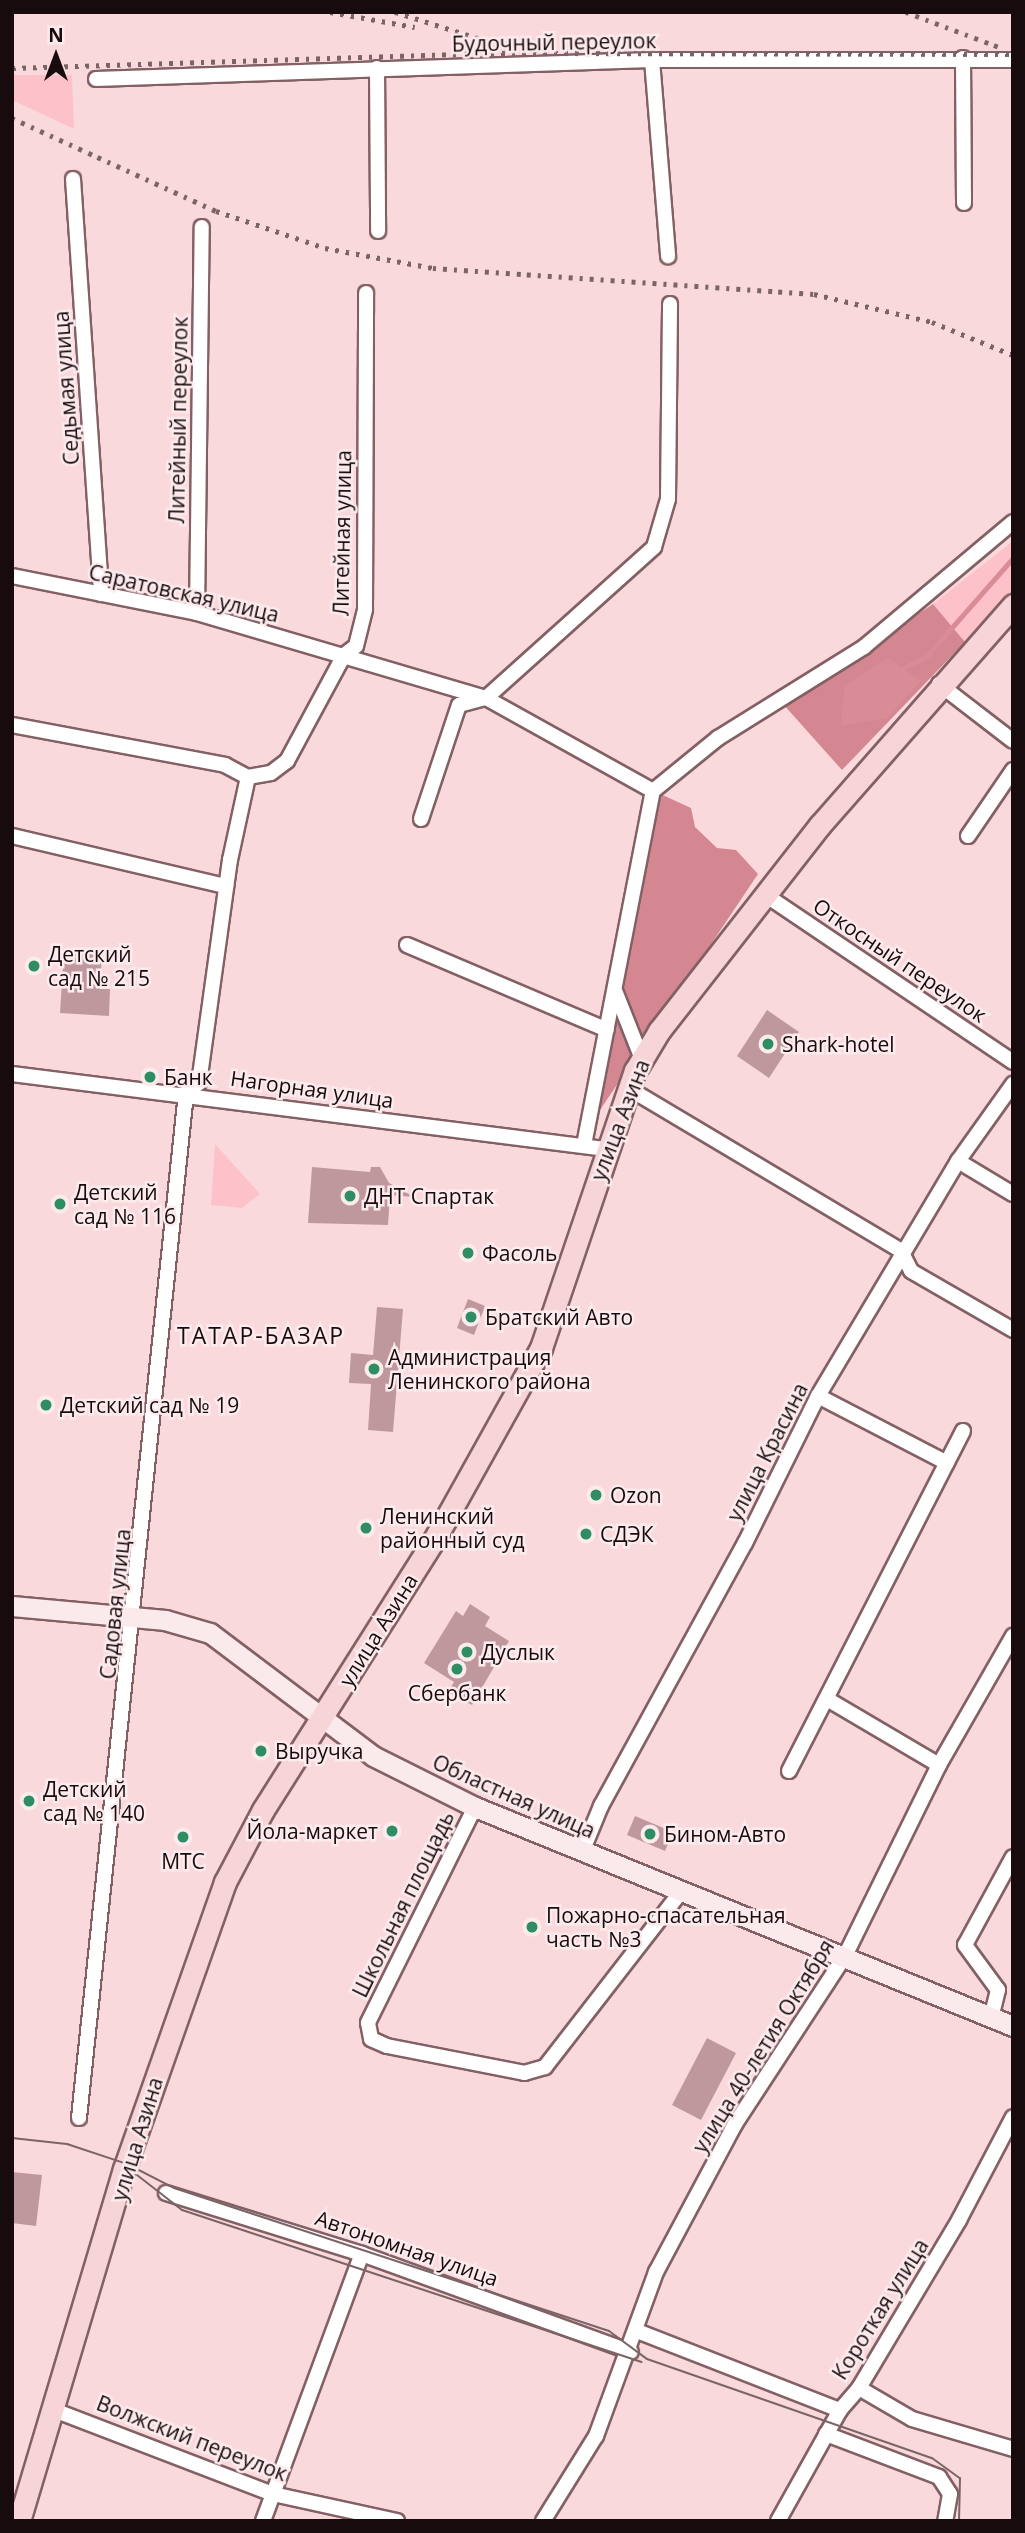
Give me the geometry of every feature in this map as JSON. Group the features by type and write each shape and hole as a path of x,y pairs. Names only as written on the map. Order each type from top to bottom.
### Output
{"main road":[{"name":"улица Азина","path":"19,2521 124,2169 197,1953 262,1810 324,1717 438,1533 541,1348 606,1149 628,1088 642,1059 764,894 939,684 1013,605"},
{"name":"Областная улица","path":"12,1606 135,1617 210,1633 373,1756 475,1807 680,1893 845,1956 1013,2026"}],"street":[{"name":"Будочный переулок","path":"96,79 652,60 963,58 1013,61"},
{"path":"963,58 964,203"},
{"path":"652,60 668,256"},
{"path":"377,68 377,231"},
{"name":"Седьмая улица","path":"73,179 101,594"},
{"name":"Литейный переулок","path":"197,613 202,227"},
{"name":"Литейная улица","path":"248,777 271,773 288,761 344,655 356,646 365,609 366,293"},
{"path":"421,819 459,705 486,698 654,547 668,499 670,304"},
{"path":"584,1145 653,791 718,738 864,647 1013,522"},
{"name":"Саратовская улица","path":"12,577 197,613 486,698 653,791"},
{"path":"939,684 1013,741"},
{"path":"12,725 225,765 248,777 226,886 199,1083 186,1093"},
{"path":"968,836 1013,770"},
{"path":"12,836 226,886"},
{"name":"Откосный переулок","path":"764,894 1013,1062"},
{"path":"407,946 607,1030"},
{"path":"615,991 642,1059"},
{"name":"Нагорная улица","path":"12,1074 186,1093 606,1149"},
{"name":"улица Красина","path":"582,1852 601,1806 745,1543 818,1396 901,1251 958,1161 1013,1084"},
{"path":"628,1088 901,1251 911,1271 1013,1330"},
{"name":"Садовая улица","path":"79,2118 135,1617 186,1093"},
{"path":"958,1161 1013,1194"},
{"path":"818,1396 947,1463"},
{"path":"789,1771 963,1431"},
{"name":"улица 40-летия Октября","path":"543,2521 597,2436 631,2351 656,2272 735,2124 845,1956 939,1765 1013,1636"},
{"path":"827,1699 939,1765"},
{"name":"Школьная площадь","path":"475,1807 368,2023 371,2039 387,2046 524,2073 545,2067 680,1893"},
{"path":"991,2018 998,1990 965,1945 1013,1857"},
{"name":"Короткая улица","path":"778,2521 839,2410 859,2388 1013,2117"},
{"name":"Автономная улица","path":"166,2193 362,2253 631,2351"},
{"path":"263,2521 362,2253"},
{"path":"637,2331 839,2410"},
{"path":"859,2388 912,2418 1013,2449"},
{"name":"Волжский переулок","path":"54,2410 273,2494 397,2521"},
{"path":"826,2434 939,2477 950,2494 945,2521"}],"shaded area":[{"path":"12,75 72,75 74,129 12,100"},
{"path":"1013,541 1013,591 965,642 933,604"},
{"path":"933,604 965,642 842,770 783,704"},
{"path":"888,658 921,681 887,718 841,726 844,686"},
{"path":"656,792 691,808 695,827 717,848 736,850 758,874 594,1119"},
{"path":"215,1144 260,1194 242,1208 211,1205"}],"building":[{"path":"64,950 102,953 100,989 110,989 109,1016 60,1013"},
{"name":"Shark-hotel","path":"767,1010 799,1032 769,1078 737,1056"},
{"name":"ДНТ Спартак","path":"312,1167 370,1172 371,1167 380,1167 389,1183 414,1197 390,1195 388,1225 308,1223"},
{"name":"Братский Авто","path":"468,1299 485,1306 474,1335 457,1328"},
{"name":"Администрация Ленинского района","path":"377,1307 403,1309 393,1432 368,1430 371,1384 349,1383 351,1353 373,1355"},
{"name":"Дуслык","path":"470,1604 490,1617 485,1626 509,1641 472,1705 448,1692 454,1682 424,1663 456,1611 463,1616"},
{"name":"Бином-Авто","path":"635,1816 673,1832 665,1851 627,1835"},
{"path":"707,2038 736,2053 701,2120 672,2105"},
{"path":"12,2172 42,2175 36,2226 12,2223"}],"waterway":[{"path":"903,668 926,657 1013,558"}],"tram line":[{"path":"12,2138 67,2144 127,2164 174,2188 609,2331 647,2359 932,2458 960,2478 959,2521"},
{"path":"137,2175 182,2210 642,2362"}],"railway":[{"path":"330,12 415,27"},
{"path":"395,12 506,47"},
{"path":"906,12 1002,48"},
{"path":"12,68 491,53 1013,54"},
{"path":"12,118 216,211 325,248 433,268 814,294 932,322 1013,355"}],"place":[{"name":"Детский сад № 215","path":"34,966"},
{"name":"Shark-hotel","path":"768,1044"},
{"name":"Банк","path":"150,1077"},
{"name":"ДНТ Спартак","path":"350,1196"},
{"name":"Детский сад № 116","path":"60,1204"},
{"name":"Фасоль","path":"468,1253"},
{"name":"Братский Авто","path":"471,1317"},
{"name":"Администрация Ленинского района","path":"374,1369"},
{"name":"Детский сад № 19","path":"46,1405"},
{"name":"Ozon","path":"596,1495"},
{"name":"Ленинский районный суд","path":"366,1528"},
{"name":"СДЭК","path":"586,1534"},
{"name":"Дуслык","path":"467,1652"},
{"name":"Сбербанк","path":"457,1669"},
{"name":"Выручка","path":"261,1751"},
{"name":"Детский сад № 140","path":"29,1801"},
{"name":"Йола-маркет","path":"392,1831"},
{"name":"Бином-Авто","path":"650,1834"},
{"name":"МТС","path":"183,1837"},
{"name":"Пожарно-спасательная часть №3","path":"532,1927"}],"district":[{"name":"ТАТАР-БАЗАР","path":"261,1335"}]}
